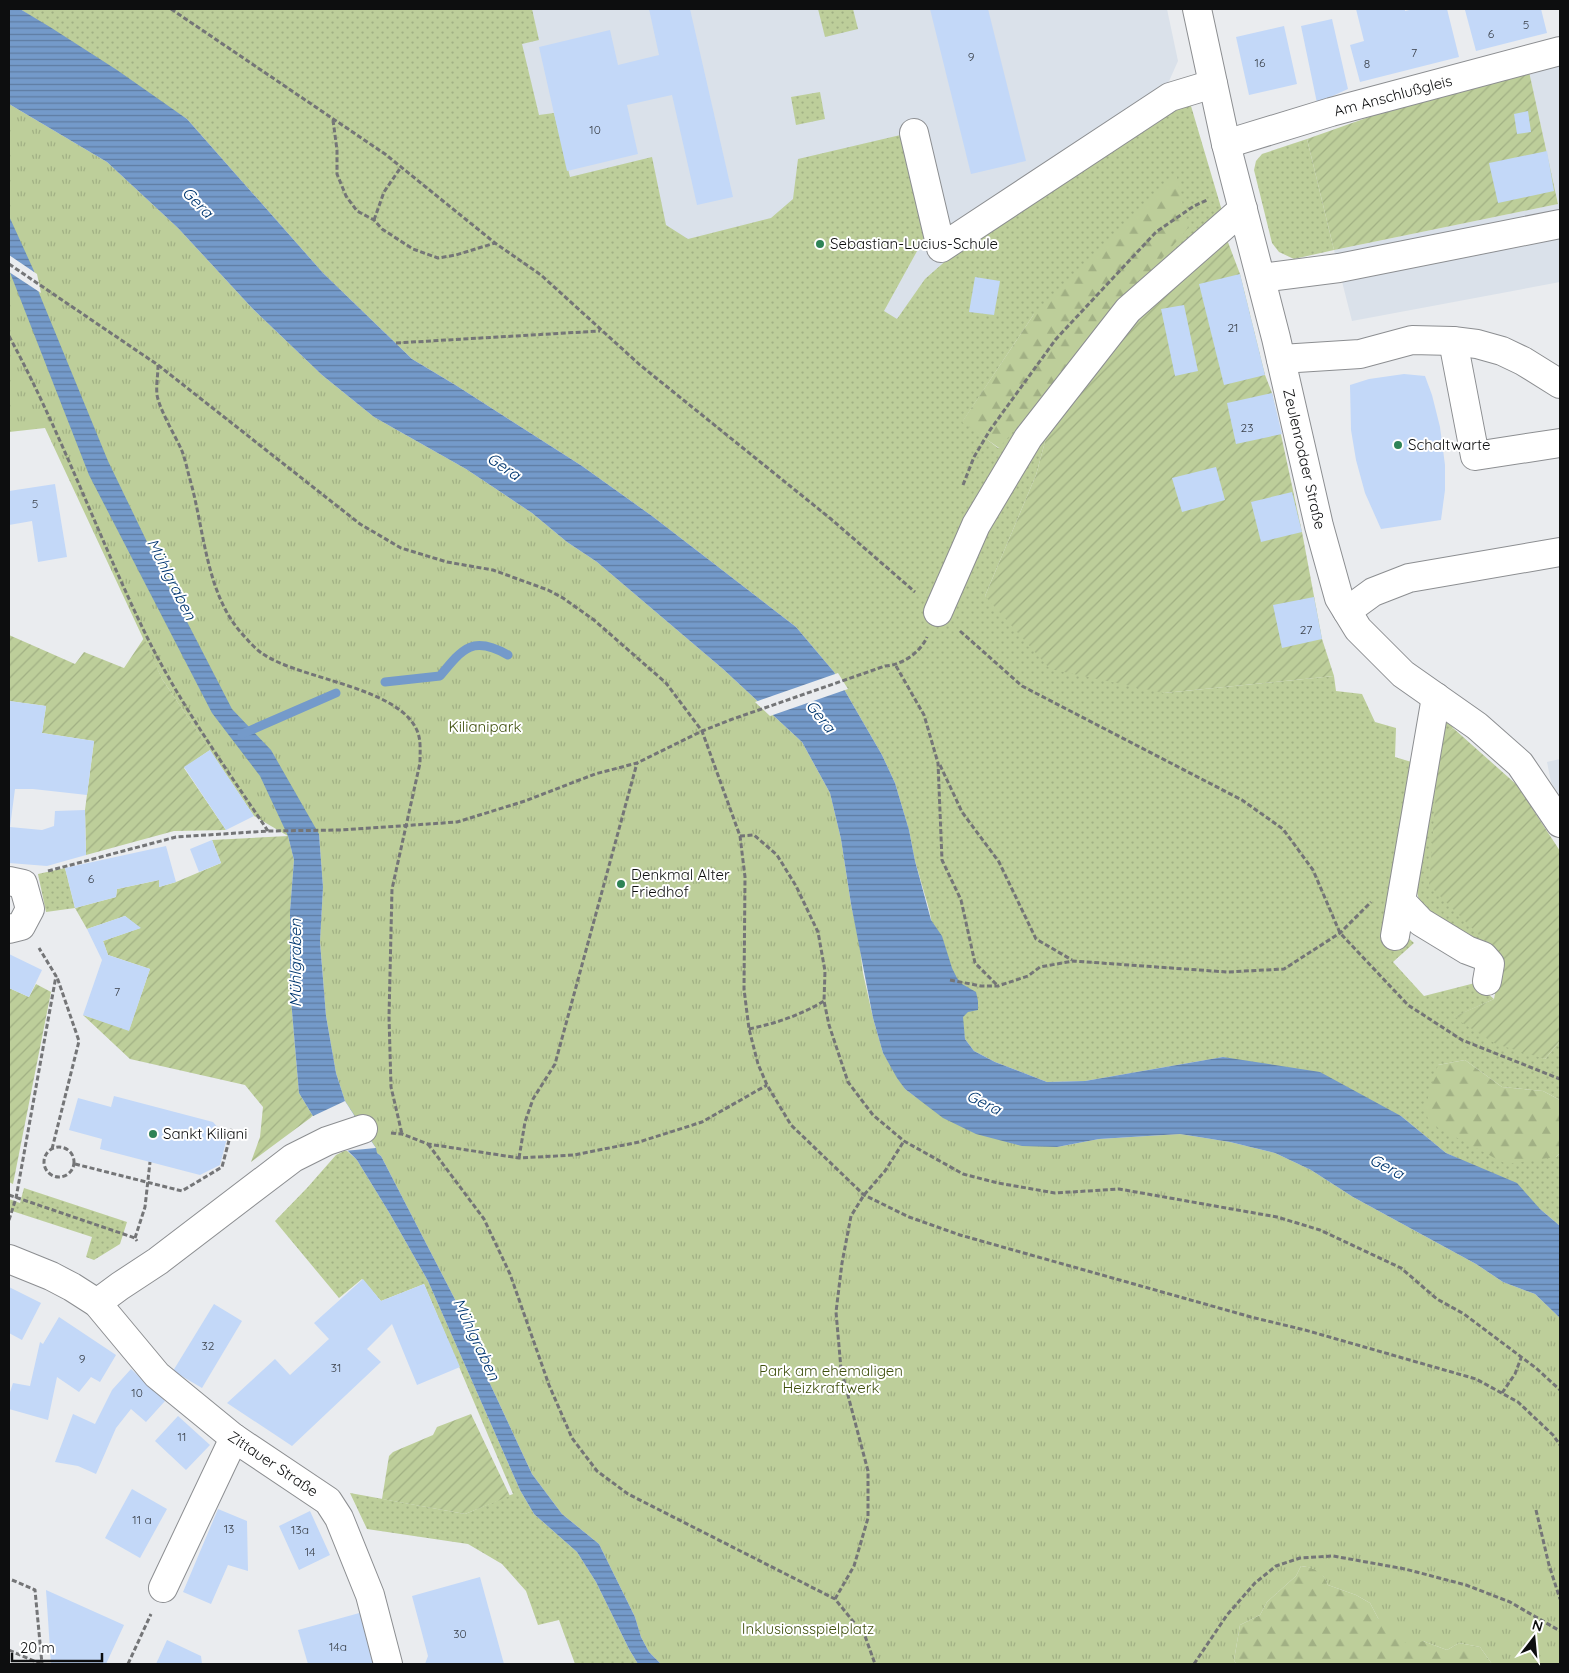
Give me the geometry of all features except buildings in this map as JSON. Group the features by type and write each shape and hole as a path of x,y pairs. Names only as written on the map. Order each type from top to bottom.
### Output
{"street":[{"name":"Zeulenrodaer Straße","path":"1197,9 1226,144 1281,359 1319,526 1339,598 1358,629 1403,674 1477,726 1520,764 1560,823"},
{"name":"Am Anschlußgleis","path":"1226,144 1331,112 1560,51"},
{"path":"914,133 941,248 1170,97 1213,84"},
{"path":"938,612 976,525 1034,430 1128,310 1243,209"},
{"path":"1261,278 1339,268 1560,224"},
{"path":"1281,359 1360,354 1412,340 1477,344 1502,351 1523,360 1560,384"},
{"path":"1453,342 1475,456 1560,443"},
{"path":"1347,611 1373,592 1409,578 1560,552"},
{"path":"1395,936 1436,697"},
{"path":"15,928 30,909 16,883"},
{"path":"1403,893 1421,922 1467,950 1483,956 1490,964 1487,981"},
{"path":"97,1303 158,1262 293,1158 327,1141 363,1129"},
{"name":"Zittauer Straße","path":"9,1259 58,1279 97,1303 157,1375 234,1438 328,1501 338,1518 370,1596 388,1664"},
{"path":"163,1588 234,1438"}],"path":[{"path":"171,9 401,166 495,243 541,275 640,364 831,519 1022,686 1242,800 1283,829 1314,870 1340,933 1408,1005 1462,1040 1560,1080"},
{"path":"333,120 337,174 346,196 358,211 374,220 382,229 413,249 438,258 456,255 495,243"},
{"path":"374,220 384,192 401,166"},
{"path":"9,264 158,364 360,524 401,548 447,562 493,570 548,590 594,620 666,683 702,731 740,836 745,877 744,989 749,1029 758,1064 767,1085 791,1125 864,1195 909,1217 960,1235 1476,1379 1518,1402 1554,1435 1560,1445"},
{"path":"396,343 601,330"},
{"path":"9,336 32,379 146,635 208,742 268,831"},
{"path":"158,364 157,396 182,452 196,499 206,557 230,619 263,654 388,702 405,713 417,731 420,743 420,762 392,889 390,939 389,1017 391,1087 402,1134"},
{"path":"16,883 38,873 176,837 268,831 341,830 457,822 525,801 594,774 637,763 702,731 730,720 885,666 896,666 924,645 938,612"},
{"path":"896,666 924,715 938,763 962,812 999,862 1036,939 1073,961"},
{"path":"520,1158 525,1122 534,1099 555,1064 637,763"},
{"path":"938,763 942,860 961,900 975,963 998,986"},
{"path":"740,836 754,836 777,855 796,886 818,932 825,971 824,1001 829,1025 848,1082 873,1115 904,1141 963,1174 998,1183 1055,1193 1128,1190 1277,1217 1320,1230 1402,1268 1436,1299 1464,1314 1536,1368 1560,1390"},
{"path":"950,980 981,986 998,986 1028,976 1040,967 1073,961 1227,972 1284,969 1340,933 1368,903 1403,893"},
{"path":"15,928 44,954 56,976 79,1041 52,1149"},
{"path":"9,1220 16,1198 56,976"},
{"path":"749,1029 785,1020 807,1011 824,1001"},
{"path":"363,1129 402,1134 428,1144 520,1158 574,1155 639,1142 702,1122 767,1085"},
{"path":"75,1164 182,1191 222,1167 232,1129"},
{"path":"835,1599 854,1566 868,1518 868,1471 841,1369 836,1312 842,1263 851,1216 864,1195 886,1171 904,1141"},
{"path":"428,1144 484,1219 510,1274 549,1385 572,1438 597,1471 628,1494 835,1599 865,1636 875,1664"},
{"path":"60,1147 69,1150 75,1159 71,1173 67,1176 57,1178 48,1173 44,1164 46,1154 52,1149 60,1147"},
{"path":"135,1238 145,1207 150,1162"},
{"path":"9,1195 135,1238 158,1262"},
{"path":"1502,1393 1515,1374 1521,1358"},
{"path":"1536,1510 1549,1565 1560,1599"},
{"path":"1194,1664 1227,1616 1255,1583 1276,1566 1300,1558 1333,1556 1405,1569 1466,1585 1510,1602 1560,1631"},
{"path":"9,1650 42,1664 35,1590 12,1580"},
{"path":"128,1664 163,1588"}],"shaded area":[{"name":"Sebastian-Lucius-Schule","path":"220,9 1167,9 1178,61 1166,88 962,422"},
{"path":"1560,58 1560,282 1352,321 1334,250 1558,204 1528,67"},
{"path":"1560,759 1560,797 1551,782 1547,762"}],"green space":[{"path":"20,9 532,9 539,40 522,44 539,115 554,113 570,177 652,157 666,225 688,239 771,218 793,199 798,159 909,133 927,233 884,311 897,319 925,279 966,243 1183,103 1191,106 1225,221 1226,237 1046,438 1036,475 985,596 1164,693 1334,676 1336,691 1362,694 1375,722 1396,728 1395,757 1418,764 1385,941 1387,948 1394,949 1402,932 1414,943 1393,962 1424,996 1475,983 1494,999 1454,1017 1545,1059 1560,1041 1560,1100 1543,1091 1502,1087 1465,1060 1438,1065 1556,1157 1560,1153 1560,1226 1540,1209 1481,1169 1446,1153 1401,1116 1223,1057 1085,1081 1047,1082 995,1062 974,1051 965,1039 963,1026 952,1024 929,909 895,783 882,755 834,672 796,627 652,516 582,466 412,359 323,273 187,119","holes":["1034,314 999,448 963,421"]},
{"path":"818,9 853,9 858,29 825,37"},
{"path":"1528,67 1558,204 1334,250 1307,139 1462,84"},
{"path":"820,92 825,119 796,125 791,97"},
{"name":"Park am ehemaligen Heizkraftwerk","path":"9,104 107,162 178,228 252,308 322,375 374,417 466,469 532,513 567,542 597,562 723,669 802,742 830,793 841,839 863,973 873,1018 883,1053 905,1089 917,1098 1057,1147 1099,1139 1180,1134 1230,1142 1275,1153 1311,1170 1353,1197 1476,1264 1503,1282 1535,1294 1560,1318 1560,1664 1492,1664 1480,1647 1459,1643 1447,1650 1423,1641 1409,1646 1378,1618 1370,1603 1356,1595 1328,1585 1318,1571 1301,1566 1296,1576 1267,1602 1260,1615 1240,1625 1234,1660 1236,1664 661,1664 649,1652 641,1637 635,1617 599,1544 562,1514 532,1474 485,1373 461,1311 381,1156 377,1153 345,1101 336,1073 326,1016 320,941 323,887 319,834 288,836 254,816 162,679 45,428 9,432"},
{"path":"1307,139 1334,250 1294,259 1279,252 1272,243 1254,170 1256,161 1262,154"},
{"path":"1176,174 1188,228 999,448 962,422 1034,314"},
{"path":"1226,237 1240,274 1265,375 1272,393 1302,532 1322,639 1334,676 1164,693 1050,669 985,596 1036,475 1046,438 1119,341"},
{"path":"9,635 75,664 84,652 124,668 144,638 162,679 210,750 184,768 226,830 174,831 86,855 85,810 94,741 42,733 46,706 9,701"},
{"path":"1448,718 1453,728 1440,740 1502,958 1454,933 1420,904 1415,884 1437,720"},
{"path":"1453,728 1517,785 1560,851 1560,1041 1545,1059 1496,1044 1453,1017 1494,999 1502,958 1429,885 1440,739"},
{"path":"288,836 294,860 290,911 290,988 299,1093 313,1116 251,1162 260,1137 263,1107 245,1085 130,1059 83,1015 129,1030 150,969 108,955 103,941 140,928 125,916 87,929 75,908 116,897 117,889 159,880 159,887 221,863 212,840"},
{"path":"65,868 75,908 46,912 38,874"},
{"path":"36,984 51,992 13,1184 9,1182 9,988 29,997"},
{"path":"1465,1060 1502,1087 1543,1091 1560,1100 1560,1153 1556,1157 1506,1164 1429,1123 1425,1108 1438,1065"},
{"path":"346,1150 357,1160 428,1281 520,1490 534,1514 577,1552 596,1582 638,1664 575,1664 559,1620 538,1625 526,1591 502,1564 468,1544 367,1529 350,1493 465,1514 513,1494 424,1284 381,1301 362,1279 339,1298 275,1221 336,1155"},
{"path":"24,1188 127,1222 120,1244 94,1260 86,1257 92,1237 9,1210 9,1199 20,1203"},
{"path":"471,1414 510,1496 465,1514 382,1499 389,1456 393,1452 433,1435 437,1427"},
{"path":"1301,1566 1321,1573 1328,1585 1356,1595 1370,1603 1378,1618 1423,1641 1447,1650 1459,1643 1480,1647 1492,1664 1236,1664 1234,1660 1240,1625 1260,1615 1267,1602 1296,1576"}],"water":[{"name":"Gera","path":"9,9 20,9 50,27 117,70 187,119 323,273 412,359 582,466 652,516 796,627 834,672 882,755 895,783 909,830 915,861 931,920 942,936 957,978 962,984 976,992 978,1010 968,1012 963,1017 965,1039 974,1051 995,1062 1047,1082 1085,1081 1223,1057 1320,1072 1401,1116 1446,1153 1517,1183 1540,1209 1560,1226 1560,1318 1535,1294 1503,1282 1476,1264 1353,1197 1311,1170 1275,1153 1230,1142 1180,1134 1099,1139 1057,1147 1022,1146 976,1134 943,1118 905,1089 883,1053 873,1018 851,904 841,839 830,793 802,742 723,669 597,562 567,542 532,513 466,469 374,417 322,375 252,308 178,228 107,162 9,104"},
{"name":"Mühlgraben","path":"9,216 34,271 39,293 108,461 164,577 232,709 271,750 319,834 323,887 320,942 326,1016 336,1073 345,1101 376,1148 377,1153 381,1156 461,1311 485,1373 532,1474 562,1514 599,1544 635,1617 641,1637 649,1652 661,1664 638,1664 596,1582 577,1552 534,1514 520,1490 428,1281 357,1160 313,1116 299,1093 290,988 290,911 294,860 288,836 260,776 212,713 89,475 9,270"}],"pier":[{"path":"9,255 37,274 41,293 9,272"},
{"path":"838,673 848,689 770,716 755,702"},
{"path":"345,1101 376,1148 344,1151 311,1117"}],"waterway":[{"path":"385,682 440,676 462,652 477,645 496,649 508,655"},
{"path":"242,734 336,693"}],"place":[{"name":"Sebastian-Lucius-Schule","path":"820,244"},
{"name":"Schaltwarte","path":"1398,445"},
{"name":"Denkmal Alter Friedhof","path":"621,884"},
{"name":"Sankt Kiliani","path":"153,1134"}],"park label":[{"name":"Kilianipark","path":"485,727"},
{"name":"Inklusionsspielplatz","path":"808,1629"}]}
